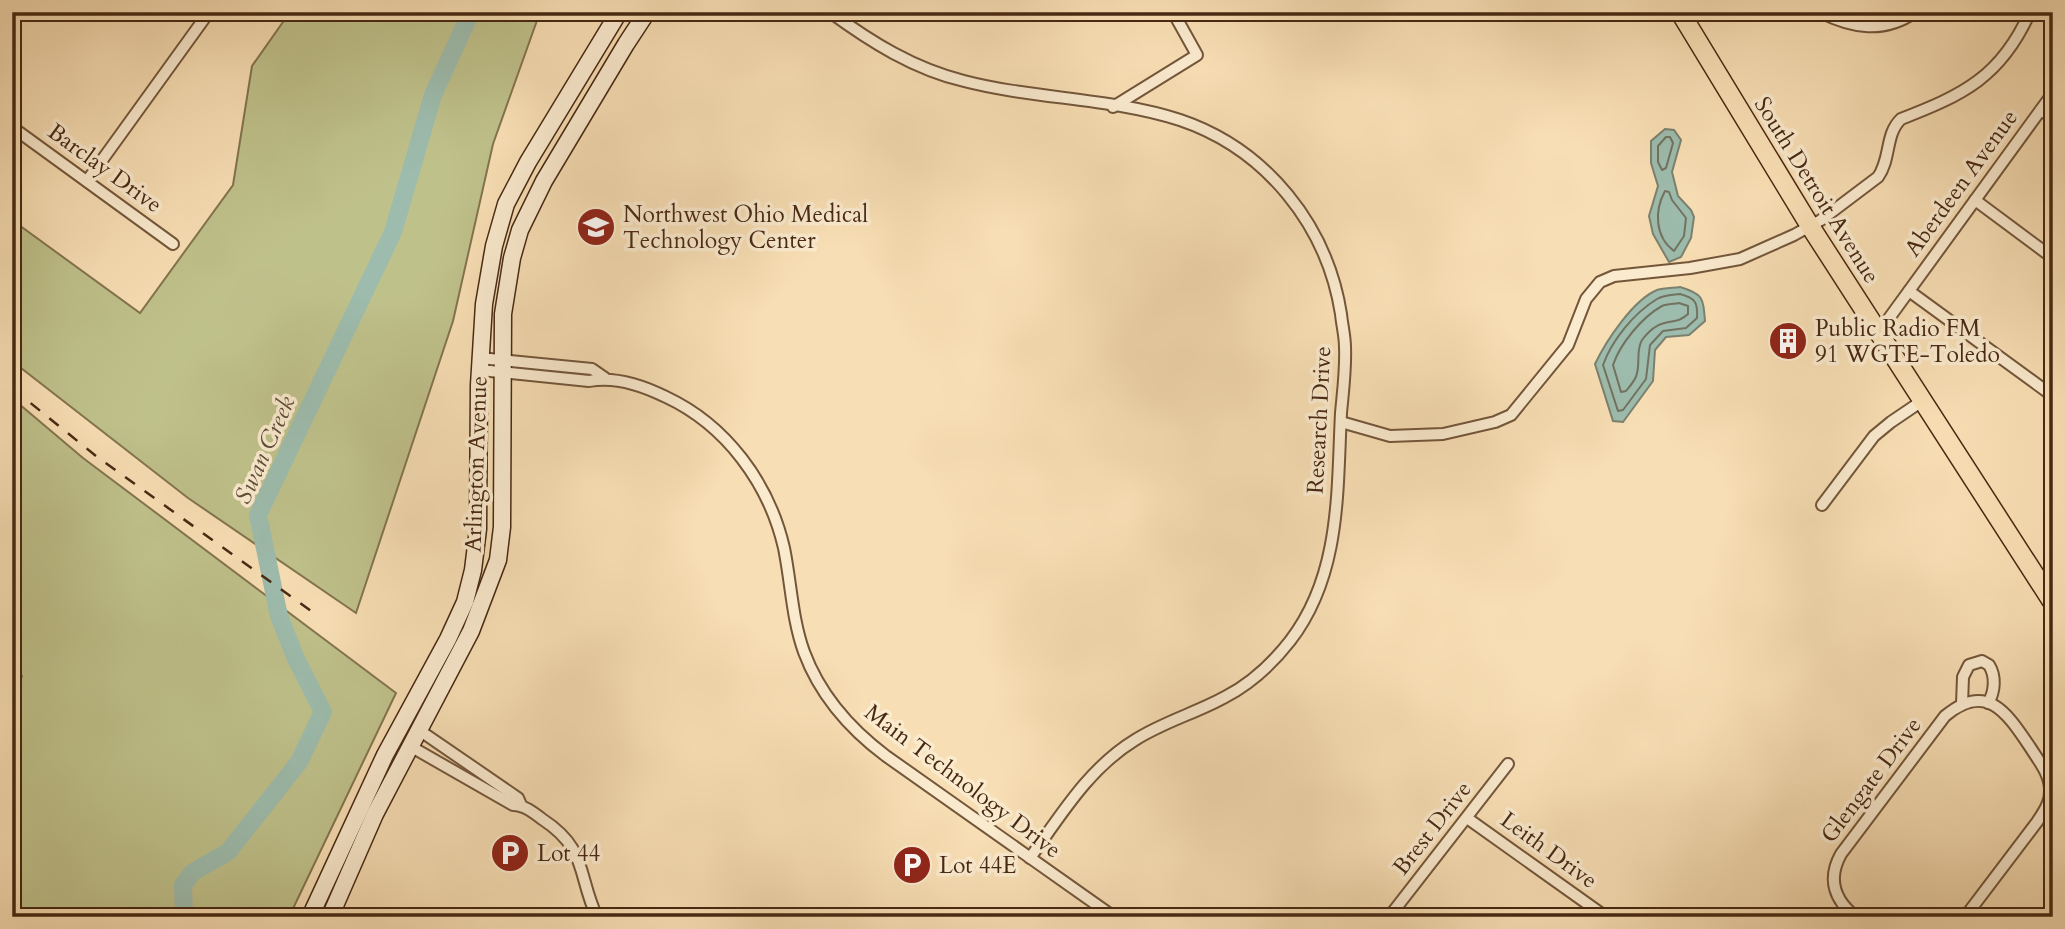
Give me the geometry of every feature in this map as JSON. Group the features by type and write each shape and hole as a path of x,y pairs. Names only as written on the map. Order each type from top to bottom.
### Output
{"main road":[{"name":"South Detroit Avenue","path":"1680,12 1810,226 2053,603"}],"street":[{"path":"87,181 209,12"},
{"name":"Arlington Avenue","path":"310,917 380,765 465,602 473,570 478,529 480,364 484,304 494,246 506,204 619,12"},
{"name":"Arlington Avenue","path":"330,917 375,814 471,631 498,560 502,527 502,365 506,285 520,230 562,149 647,12"},
{"name":"Research Drive","path":"830,12 889,52 939,73 989,87 1179,120 1232,145 1272,177 1302,212 1323,251 1337,294 1346,345 1341,422 1331,550 1315,599 1290,641 1267,666 1239,689 1152,731 1107,760 1074,796 1030,858"},
{"path":"1113,107 1197,55 1173,12"},
{"path":"1820,12 1838,21 1862,27 1892,23 1915,12"},
{"path":"1341,422 1390,436 1444,434 1511,415 1568,345 1586,299 1593,289 1608,278 1740,259 1810,226 1878,177 1883,169 1893,126 1901,119 1960,94 1995,66 2016,38 2029,12"},
{"name":"Aberdeen Avenue","path":"1879,332 2053,93"},
{"path":"2041,110 2053,118"},
{"name":"Barclay Drive","path":"12,127 173,244"},
{"path":"1975,200 2053,258"},
{"path":"1909,291 2053,396"},
{"name":"Main Technology Drive","path":"480,364 502,365 589,382 605,378 642,387 676,401 704,420 729,443 751,470 775,517 784,549 799,636 811,669 829,700 872,745 1114,917"},
{"path":"1822,505 1874,436 1922,401"},
{"path":"465,602 464,621 457,643 407,736 410,746 513,805 521,805"},
{"path":"1965,917 2037,822 2050,793 2044,769 2003,710 1988,703 1971,702 1958,706 1965,671 1969,665 1982,661 1989,665 1994,677 1988,703"},
{"name":"Glengate Drive","path":"1856,917 1838,900 1832,882 1836,863 1945,716 1958,706"},
{"path":"419,730 503,787 518,798 521,805 554,827 570,844 582,867 597,917"},
{"name":"Brest Drive","path":"1389,917 1508,764"},
{"name":"Leith Drive","path":"1467,818 1606,917"}],"green space":[{"path":"290,12 540,12 493,144 453,321 356,613 188,498 12,361 12,220 140,313 233,185 252,66"},
{"path":"12,398 83,458 396,693 289,917 12,917 12,704 22,676 12,663"}],"water":[{"path":"1665,129 1674,130 1681,140 1672,172 1678,196 1694,217 1691,238 1681,257 1669,262 1653,234 1649,216 1658,186 1651,163 1651,141"},
{"path":"1680,287 1700,298 1705,321 1689,335 1666,337 1655,350 1653,381 1623,422 1613,421 1595,364 1613,333 1639,303 1657,290"}],"waterway":[{"name":"Swan Creek","path":"184,917 183,885 193,872 228,852 299,762 323,712 296,659 279,616 258,515 393,232 433,95 471,12"}],"railway":[{"path":"12,388 96,456 311,611"}],"place":[{"name":"Northwest Ohio Medical Technology Center","path":"596,227"},
{"name":"Public Radio FM 91 WGTE-Toledo","path":"1788,341"},
{"name":"Lot 44","path":"510,853"},
{"name":"Lot 44E","path":"912,865"}]}
